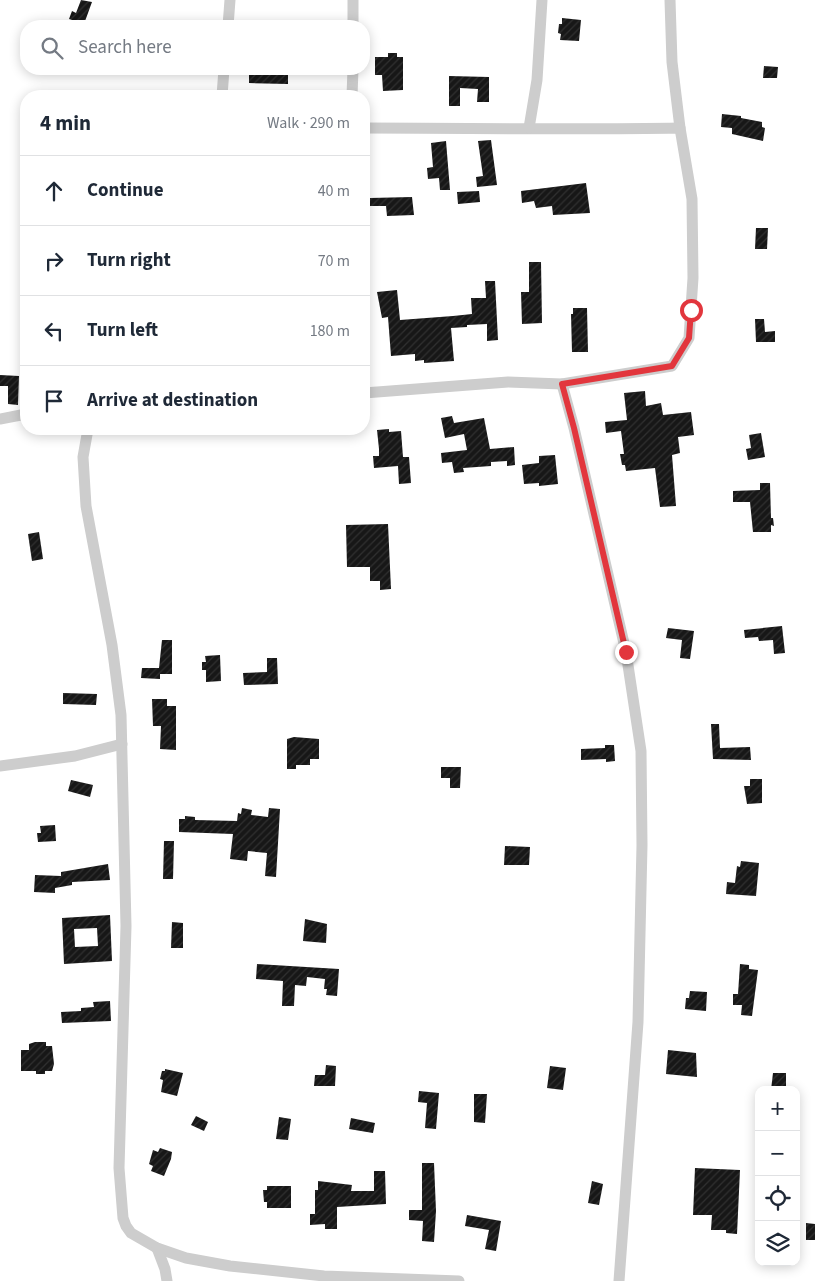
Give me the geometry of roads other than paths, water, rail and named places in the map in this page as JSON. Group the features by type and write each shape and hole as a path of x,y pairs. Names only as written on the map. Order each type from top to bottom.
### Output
{"street":[{"path":"228,20 230,0"},
{"path":"353,0 353,20"},
{"path":"528,128 537,80 542,0"},
{"path":"370,393 508,382 562,384 672,366 689,338 693,278 692,199 680,128 672,62 670,0"},
{"path":"222,90 224,75"},
{"path":"352,90 353,75"},
{"path":"370,128 601,130 680,128"},
{"path":"562,384 626,652 640,751 642,845 638,1022 619,1281"},
{"path":"0,419 20,415"},
{"path":"87,435 83,457 86,506 112,645 121,715 126,926 121,1056 121,1185 123,1218 126,1226 131,1233 157,1248 186,1258 230,1266 347,1279 459,1281"},
{"path":"0,766 75,756 122,744"},
{"path":"157,1248 165,1269 167,1281"}]}
